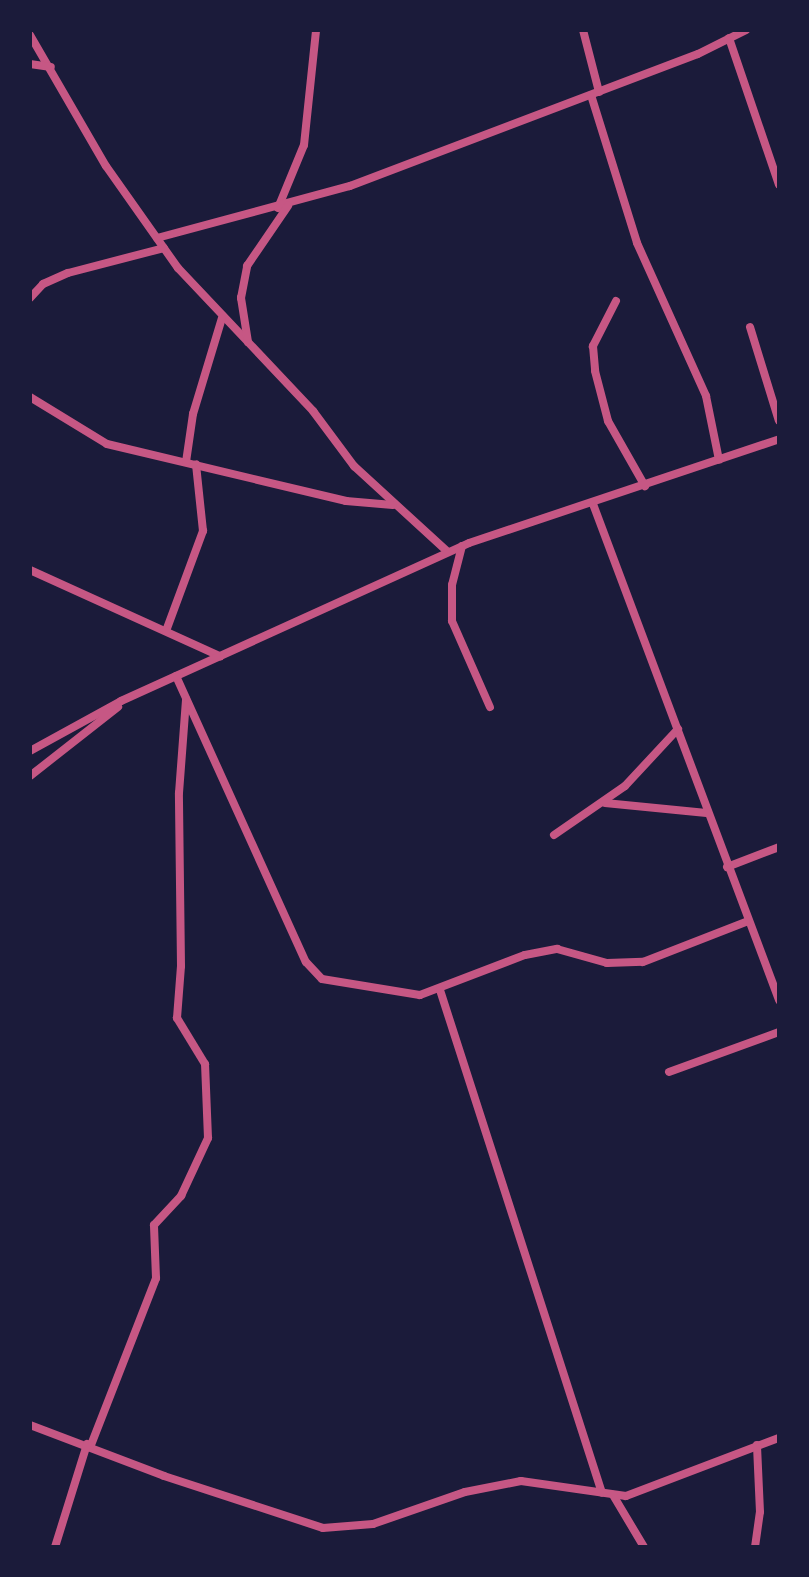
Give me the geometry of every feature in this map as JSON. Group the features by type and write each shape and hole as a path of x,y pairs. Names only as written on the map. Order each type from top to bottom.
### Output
{"street":[{"path":"278,208 304,145 316,30"},
{"path":"583,30 595,94 637,243 706,396 719,460"},
{"path":"157,238 288,205 595,94 746,30"},
{"path":"30,35 106,166 164,248 222,318 393,505 448,552"},
{"path":"729,38 779,185"},
{"path":"30,64 51,67"},
{"path":"248,343 241,298 247,266 288,205"},
{"path":"30,298 43,284 68,273 164,248"},
{"path":"616,301 593,346 595,371 608,421 645,486"},
{"path":"186,462 193,414 222,318"},
{"path":"750,327 779,421"},
{"path":"30,397 107,444 346,501 393,505"},
{"path":"30,751 135,695 462,546 779,439"},
{"path":"166,631 203,531 196,464"},
{"path":"593,504 779,1000"},
{"path":"462,546 452,585 452,621 490,707"},
{"path":"30,570 220,656"},
{"path":"176,676 310,969 338,985 361,983 420,995 440,990 525,955 557,949 607,963 643,962 748,921"},
{"path":"30,776 135,695"},
{"path":"55,1547 89,1444 156,1278 154,1225 181,1196 208,1138 205,1064 177,1018 181,966 179,793 186,699"},
{"path":"554,835 605,803 678,729"},
{"path":"605,803 707,813"},
{"path":"727,867 779,847"},
{"path":"440,990 602,1493"},
{"path":"669,1072 779,1032"},
{"path":"30,1425 89,1444 164,1476 323,1528 373,1524 465,1492 521,1481 613,1495 672,1481 779,1438"},
{"path":"755,1547 760,1512 757,1445"},
{"path":"613,1495 644,1547"}]}
